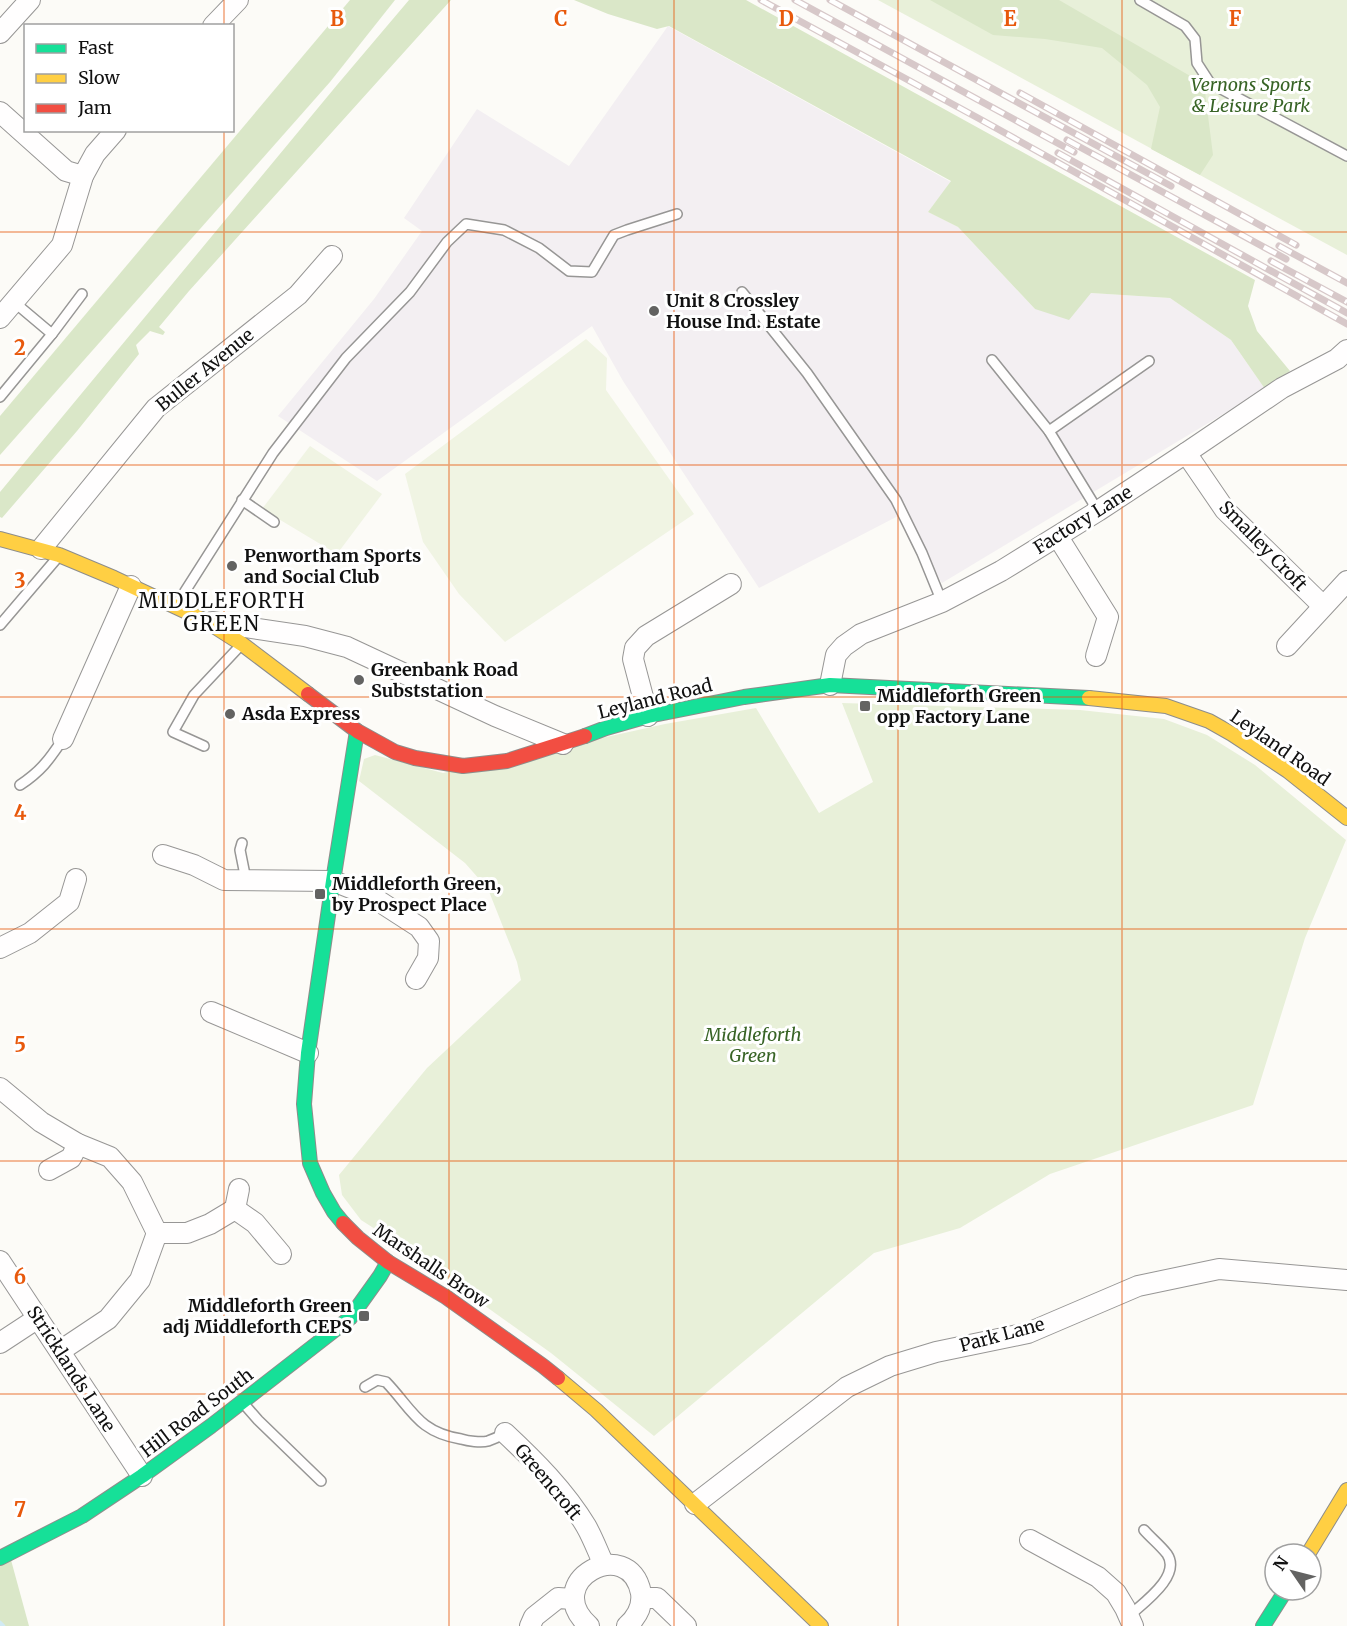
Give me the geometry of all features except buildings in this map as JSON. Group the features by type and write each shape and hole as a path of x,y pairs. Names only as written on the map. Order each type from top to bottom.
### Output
{"street":[{"path":"0,33 30,0"},
{"path":"215,24 235,1"},
{"path":"0,112 66,171 83,176"},
{"path":"0,318 62,245 83,176 95,154 114,132"},
{"name":"Buller Avenue","path":"50,552 156,408 298,295 332,256"},
{"name":"Factory Lane","path":"830,685 836,655 861,634 942,602 1001,571 1098,511 1282,388 1337,359 1347,350"},
{"name":"Smalley Croft","path":"1186,453 1225,510 1323,606"},
{"path":"1058,537 1108,617 1096,656"},
{"name":"Leyland Road","path":"0,539 50,552 206,621 242,644 357,731 396,752 436,762 463,766 507,761 648,716 744,697 830,685 1103,699 1166,706 1209,721 1288,771 1347,818"},
{"name":"Smalley Croft","path":"1287,646 1347,581"},
{"path":"648,716 633,659 635,648 646,636 731,584"},
{"path":"63,739 131,586"},
{"path":"206,621 305,636 347,647 495,716 563,744"},
{"name":"Marshalls Brow","path":"357,731 308,1053 304,1104 310,1163 316,1179 334,1212 358,1238 388,1262 446,1298 543,1366 596,1410 821,1626"},
{"path":"163,855 194,865 224,880 333,881 371,896 419,927 429,941 428,958 416,979"},
{"path":"0,948 30,933 69,902 76,879"},
{"path":"211,1012 308,1053"},
{"path":"0,1088 41,1122 78,1144 110,1157 132,1182 157,1233 140,1280 108,1319 60,1351"},
{"path":"49,1170 71,1158 78,1144"},
{"path":"157,1233 187,1233 210,1224 235,1209 239,1189"},
{"path":"235,1209 255,1223 281,1254"},
{"name":"Stricklands Lane","path":"0,1261 142,1476"},
{"name":"Hill Road South","path":"0,1558 82,1516 142,1476 242,1402 350,1318 388,1262"},
{"name":"Park Lane","path":"695,1504 847,1387 890,1366 936,1352 1028,1333 1138,1286 1219,1269 1347,1280"},
{"path":"0,1343 38,1318"},
{"name":"Greencroft","path":"505,1433 532,1458 575,1510 587,1528 604,1565"},
{"path":"1315,1542 1347,1490"},
{"path":"1030,1540 1098,1577 1116,1593 1131,1621"},
{"path":"589,1626 576,1609 574,1599 576,1589 586,1573 604,1565 626,1570 640,1587 642,1598 640,1609 627,1626"},
{"path":"530,1626 534,1617 558,1598 574,1599"},
{"path":"642,1598 657,1598 686,1626"},
{"path":"1263,1626 1278,1602"}],"lane":[{"path":"1140,0 1185,26 1195,39 1197,63 1210,83 1347,156"},
{"path":"176,606 273,453 345,358 410,292 447,242 466,224 504,230 539,248 570,271 592,272 614,236 677,214"},
{"path":"742,292 807,372 896,500 922,553 942,602"},
{"path":"0,397 82,294"},
{"path":"14,302 52,334"},
{"path":"992,360 1049,431 1098,511"},
{"path":"1049,431 1149,361"},
{"path":"242,500 274,522"},
{"path":"0,625 50,552"},
{"path":"204,746 173,732 194,694 242,644"},
{"path":"20,785 46,764 63,739"},
{"path":"242,843 240,850 246,880"},
{"path":"365,1387 377,1380 386,1382 421,1422 443,1436 487,1441 505,1433"},
{"path":"242,1402 321,1481"},
{"path":"1131,1621 1166,1582 1170,1569 1168,1556 1144,1530"}],"shaded area":[{"path":"668,26 951,182 928,212 958,227 1035,309 1091,293 1170,298 1231,340 1265,389 942,583 900,515 759,588 623,381 592,326 377,481 278,416 374,299 422,231 404,218 477,109 569,166"}],"green space":[{"path":"350,0 395,0 330,82 0,455 0,416"},
{"path":"409,0 451,0 189,291 159,327 165,332 163,335 150,331 136,345 139,354 77,431 2,518 0,517 0,492"},
{"path":"574,0 746,0 1255,280 1248,306 1257,331 1290,371 1265,389 1231,340 1170,298 1091,293 1069,320 1035,309 958,227 928,212 951,181 669,26 657,29 608,14"},
{"name":"Vernons Sports & Leisure Park","path":"878,0 1347,0 1347,255"},
{"path":"930,0 1059,0 1204,84 1213,155 1200,175 1151,149 1160,107 1147,85 1102,48 1045,39 993,35"},
{"path":"586,339 607,358 606,390 694,514 505,642 459,594 423,542 405,474"},
{"path":"310,446 382,494 337,554 262,509"},
{"name":"Middleforth Green","path":"842,703 1080,710 1164,719 1207,735 1255,765 1346,840 1305,938 1253,1105 1050,1174 960,1228 874,1253 654,1436 551,1353 397,1243 361,1220 342,1195 339,1175 427,1068 521,980 517,962 488,889 465,863 359,781 364,759 375,755 443,773 665,724 756,708 819,813 873,782"},
{"path":"11,1560 29,1626 0,1626 0,1566"}],"waterway":[{"path":"0,1623 3,1626"}],"railway":[{"path":"761,0 1347,324"},
{"path":"795,0 1074,152"},
{"path":"830,0 1171,186"},
{"path":"1020,93 1296,245"},
{"path":"1067,140 1286,259"},
{"path":"1058,153 1347,313"},
{"path":"1279,246 1347,283"},
{"path":"1271,261 1347,302"}],"traffic: fast":[{"path":"585,736 648,716 744,697 830,685 1089,698"},
{"path":"343,1223 323,1193 310,1163 304,1104 308,1053 357,731"},
{"path":"0,1558 82,1516 211,1426 350,1318 388,1262"},
{"path":"1263,1626 1278,1602"}],"traffic: slow":[{"path":"0,539 59,555 206,621 242,644 308,694"},
{"path":"1089,698 1166,706 1209,721 1288,771 1347,818"},
{"path":"558,1378 596,1410 821,1626"},
{"path":"1315,1542 1347,1490"}],"traffic: jam":[{"path":"308,694 357,731 395,752 415,758 463,766 507,761 585,736"},
{"path":"343,1223 388,1262 446,1297 558,1378"}],"place":[{"name":"Unit 8 Crossley House Ind. Estate","path":"654,311"},
{"name":"Penwortham Sports and Social Club","path":"232,566"},
{"name":"Greenbank Road Subststation","path":"359,680"},
{"name":"Middleforth Green opp Factory Lane","path":"865,706"},
{"name":"Asda Express","path":"230,714"},
{"name":"Middleforth Green, by Prospect Place","path":"320,894"},
{"name":"Middleforth Green adj Middleforth CEPS","path":"364,1316"}],"district":[{"name":"MIDDLEFORTH GREEN","path":"222,612"}]}
